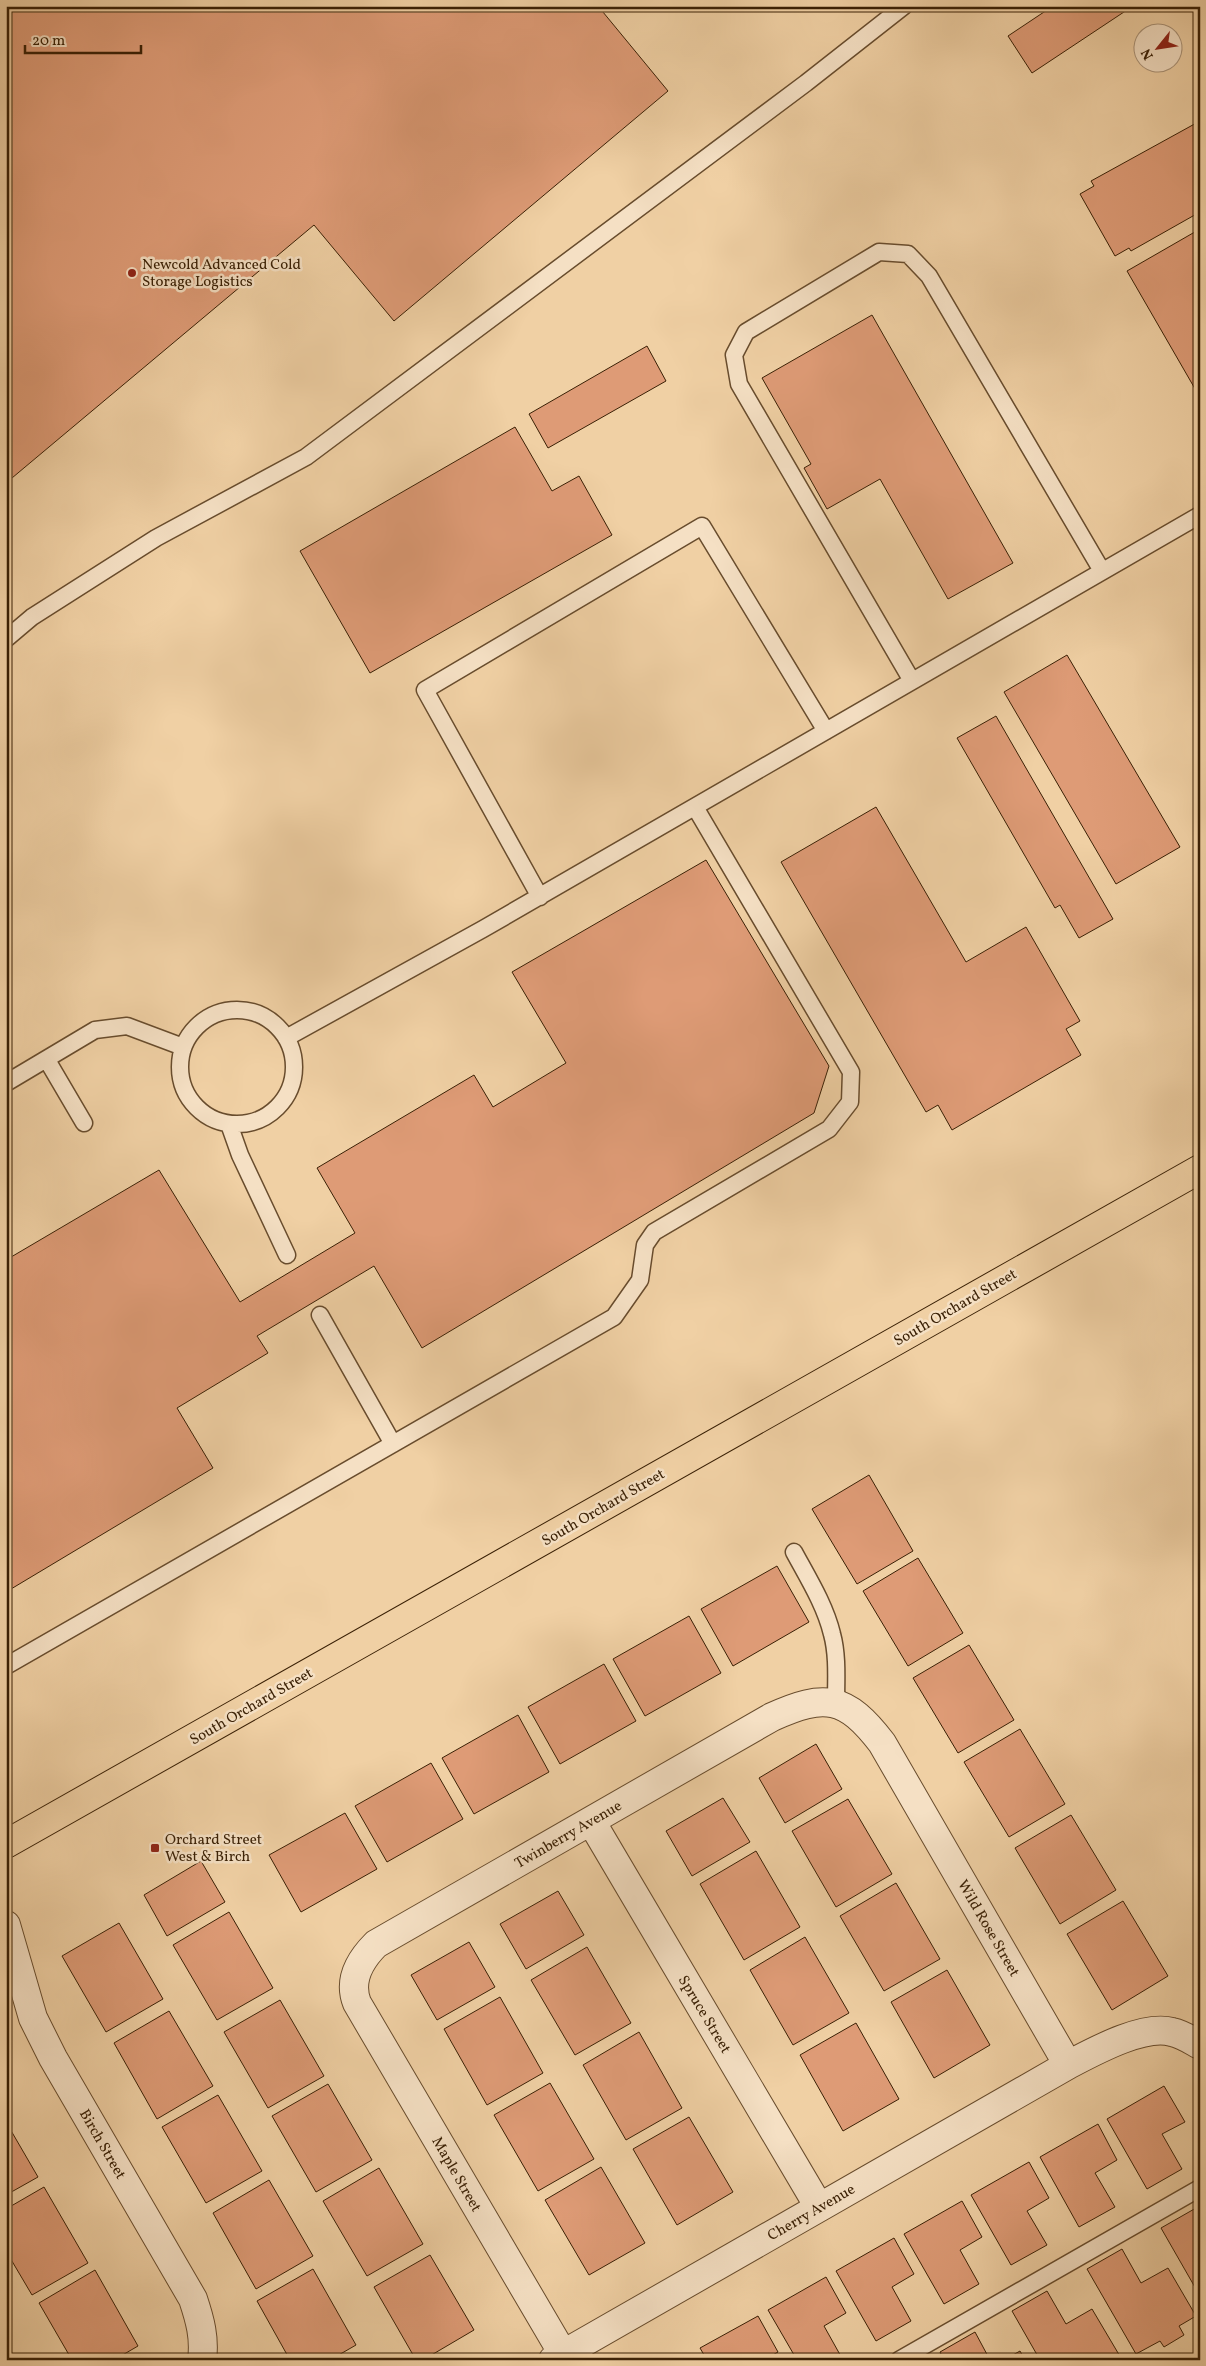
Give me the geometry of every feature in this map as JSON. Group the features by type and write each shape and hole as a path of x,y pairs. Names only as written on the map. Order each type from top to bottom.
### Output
{"main road":[{"name":"South Orchard Street","path":"6,1844 1200,1169"}],"street":[{"name":"Twinberry Avenue","path":"353,1993 356,1972 363,1957 376,1944 772,1717 792,1708 824,1704"},
{"name":"Wild Rose Street","path":"824,1704 850,1709 865,1722 882,1744 1068,2065"},
{"name":"Spruce Street","path":"590,1821 819,2207"},
{"name":"Birch Street","path":"6,1925 33,2018 193,2299 201,2324 204,2346 202,2360"},
{"name":"Maple Street","path":"353,1993 558,2357"},
{"path":"1068,2065 1104,2046 1155,2031 1170,2031 1200,2045"},
{"name":"Cherry Avenue","path":"558,2357 1068,2065"}],"lane":[{"path":"6,639 32,617 156,538 306,457 806,83 904,6"},
{"path":"912,681 739,384 734,355 746,332 879,252 908,254 929,276 1102,571"},
{"path":"286,1038 540,897 1200,515"},
{"path":"540,897 424,690 702,526 826,731"},
{"path":"6,1666 614,1317 640,1280 645,1245 654,1232 829,1129 850,1102 851,1072 695,807"},
{"path":"232,1010 248,1011 263,1016 276,1026 286,1038 292,1055 294,1073 289,1091 278,1106 264,1117 247,1123 229,1124 213,1119 198,1109 187,1096 181,1080 179,1064 183,1047 190,1033 202,1021 216,1013 232,1010"},
{"path":"6,1083 95,1030 126,1026 183,1047"},
{"path":"47,1060 84,1123"},
{"path":"229,1124 240,1155 288,1255"},
{"path":"320,1315 393,1444"},
{"path":"794,1552 815,1590 832,1633 836,1666 824,1704"},
{"path":"899,2360 1200,2188"}],"building":[{"name":"Newcold Advanced Cold Storage Logistics","path":"6,6 598,6 668,91 394,321 314,225 6,483"},
{"path":"1053,6 1133,6 1032,73 1008,36"},
{"path":"1200,121 1200,212 1131,251 1129,248 1115,256 1080,194 1094,186 1091,181"},
{"path":"1200,229 1200,393 1198,394 1127,271"},
{"path":"872,315 1013,563 948,599 880,479 827,509 804,468 811,464 762,378"},
{"path":"647,346 666,381 548,448 529,414"},
{"path":"515,427 552,491 579,476 612,535 370,673 300,551"},
{"path":"1067,655 1180,847 1116,884 1004,692"},
{"path":"996,716 1113,919 1079,938 1060,905 1055,908 957,738"},
{"path":"876,807 966,962 1026,927 1080,1021 1066,1029 1081,1055 952,1130 938,1105 926,1112 781,862"},
{"path":"706,860 829,1066 814,1113 422,1348 374,1266 257,1336 268,1353 177,1408 213,1468 6,1592 6,1260 159,1170 240,1302 355,1233 317,1168 474,1075 493,1107 566,1063 512,972"},
{"path":"869,1475 913,1551 857,1584 812,1509"},
{"path":"918,1558 963,1633 908,1666 863,1591"},
{"path":"777,1566 809,1622 733,1666 701,1609"},
{"path":"689,1616 721,1673 645,1716 613,1659"},
{"path":"969,1645 1014,1720 958,1753 913,1678"},
{"path":"604,1664 636,1721 560,1764 528,1707"},
{"path":"518,1715 549,1772 474,1814 442,1758"},
{"path":"1020,1729 1065,1804 1009,1837 964,1762"},
{"path":"816,1744 842,1789 785,1823 759,1778"},
{"path":"431,1763 463,1819 387,1862 355,1806"},
{"path":"723,1798 750,1842 692,1876 666,1831"},
{"path":"848,1799 892,1874 836,1907 792,1831"},
{"path":"345,1813 377,1869 301,1912 269,1855"},
{"path":"1071,1815 1116,1890 1060,1924 1015,1848"},
{"path":"756,1851 800,1927 744,1960 700,1884"},
{"path":"201,1861 225,1902 167,1936 144,1895"},
{"path":"896,1883 940,1959 884,1991 840,1916"},
{"path":"558,1891 584,1935 526,1969 500,1924"},
{"path":"1123,1901 1168,1976 1112,2010 1067,1934"},
{"path":"229,1912 273,1988 217,2020 173,1945"},
{"path":"119,1923 163,1999 106,2032 62,1956"},
{"path":"805,1937 849,2013 793,2045 750,1970"},
{"path":"469,1942 495,1987 437,2020 411,1975"},
{"path":"587,1947 631,2023 575,2055 531,1980"},
{"path":"947,1970 990,2045 934,2078 891,2002"},
{"path":"500,1997 543,2073 487,2105 444,2029"},
{"path":"280,2000 324,2076 268,2108 224,2032"},
{"path":"169,2011 213,2086 157,2119 114,2043"},
{"path":"856,2023 899,2099 843,2131 800,2055"},
{"path":"639,2032 682,2108 626,2140 583,2065"},
{"path":"550,2083 594,2159 538,2191 494,2115"},
{"path":"328,2084 372,2160 316,2192 272,2116"},
{"path":"1164,2086 1185,2122 1162,2134 1182,2169 1147,2189 1107,2119"},
{"path":"218,2095 262,2171 206,2203 162,2127"},
{"path":"689,2117 733,2192 677,2225 633,2149"},
{"path":"6,2122 38,2177 6,2195"},
{"path":"1098,2124 1117,2160 1095,2173 1115,2207 1079,2227 1040,2157"},
{"path":"1029,2162 1049,2198 1027,2211 1047,2245 1011,2265 971,2195"},
{"path":"601,2167 645,2243 589,2275 545,2200"},
{"path":"379,2168 423,2244 367,2276 323,2201"},
{"path":"269,2180 313,2256 256,2289 213,2213"},
{"path":"44,2187 88,2263 32,2295 6,2251 6,2209"},
{"path":"962,2201 982,2237 960,2250 979,2284 944,2304 904,2234"},
{"path":"1196,2208 1200,2214 1200,2296 1161,2228"},
{"path":"894,2238 914,2274 892,2287 911,2321 876,2341 836,2271"},
{"path":"1122,2249 1141,2283 1168,2268 1196,2316 1179,2326 1184,2335 1164,2347 1160,2341 1136,2354 1087,2269"},
{"path":"430,2255 474,2330 423,2360 416,2360 374,2287"},
{"path":"313,2269 356,2345 330,2360 290,2360 257,2301"},
{"path":"95,2270 138,2346 114,2360 72,2360 39,2303"},
{"path":"826,2277 846,2313 824,2326 843,2360 797,2360 768,2310"},
{"path":"1047,2291 1066,2324 1092,2309 1121,2358 1117,2360 1040,2360 1012,2311"},
{"path":"758,2316 778,2352 764,2360 707,2360 700,2348"},
{"path":"975,2332 990,2360 944,2360 940,2352"},
{"path":"1020,2351 1025,2360 1004,2360"},
{"path":"690,2355 693,2360 681,2360"}],"place":[{"name":"Newcold Advanced Cold Storage Logistics","path":"132,273"},
{"name":"Orchard Street West & Birch","path":"155,1848"}]}
